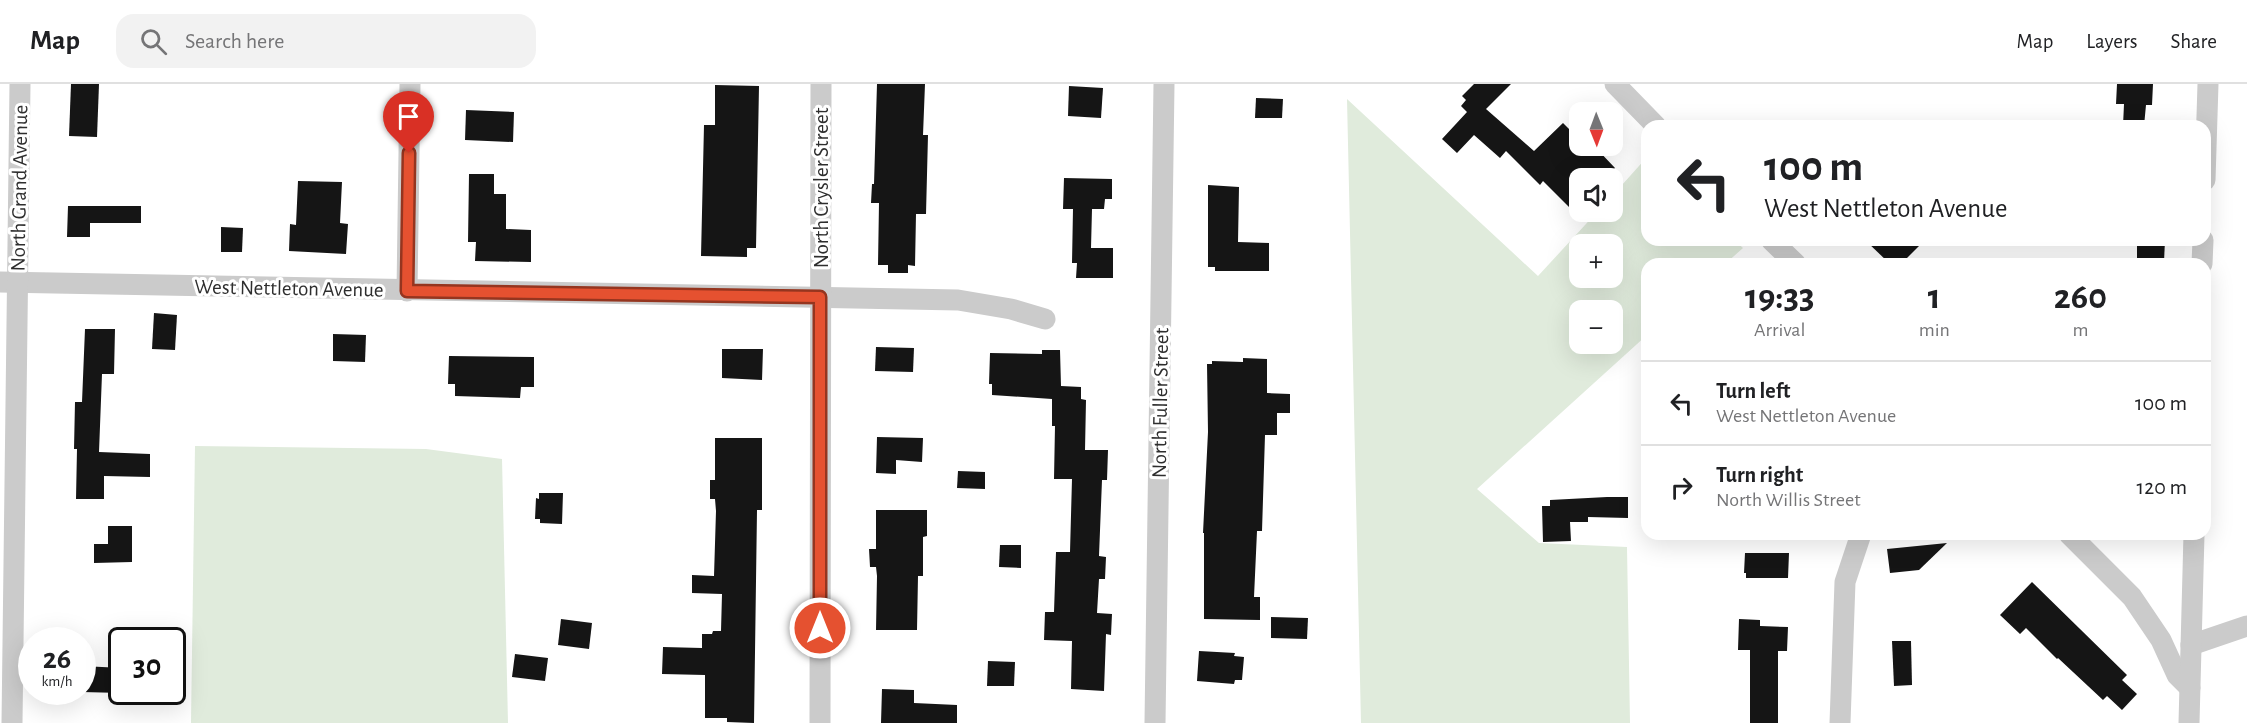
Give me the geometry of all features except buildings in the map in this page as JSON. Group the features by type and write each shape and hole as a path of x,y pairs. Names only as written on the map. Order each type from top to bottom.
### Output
{"street":[{"name":"North Grand Avenue","path":"12,723 9,282 20,84"},
{"path":"407,291 410,84"},
{"name":"North Crysler Street","path":"820,723 821,84"},
{"name":"North Fuller Street","path":"1155,723 1164,84"},
{"path":"1615,84 1650,120"},
{"path":"2207,120 2208,84"},
{"path":"1777,246 1790,258"},
{"name":"West Nettleton Avenue","path":"9,282 958,300 1011,309 1045,319"},
{"path":"1840,723 1845,582 1859,540"},
{"path":"2076,540 2132,597 2162,640 2177,675 2190,688"},
{"path":"2189,723 2194,540"},
{"path":"2191,645 2247,626"}],"green space":[{"path":"1347,99 1538,276 1569,242 1569,288 1623,288 1623,234 1577,234 1588,222 1623,222 1623,184 1641,164 1641,246 1741,246 1743,248 1732,258 1641,258 1641,340 1477,489 1539,543 1627,547 1630,723 1361,723"},
{"path":"195,446 426,449 502,459 508,723 191,723"}],"route":[{"path":"409,153 407,291 820,297 820,628"}]}
